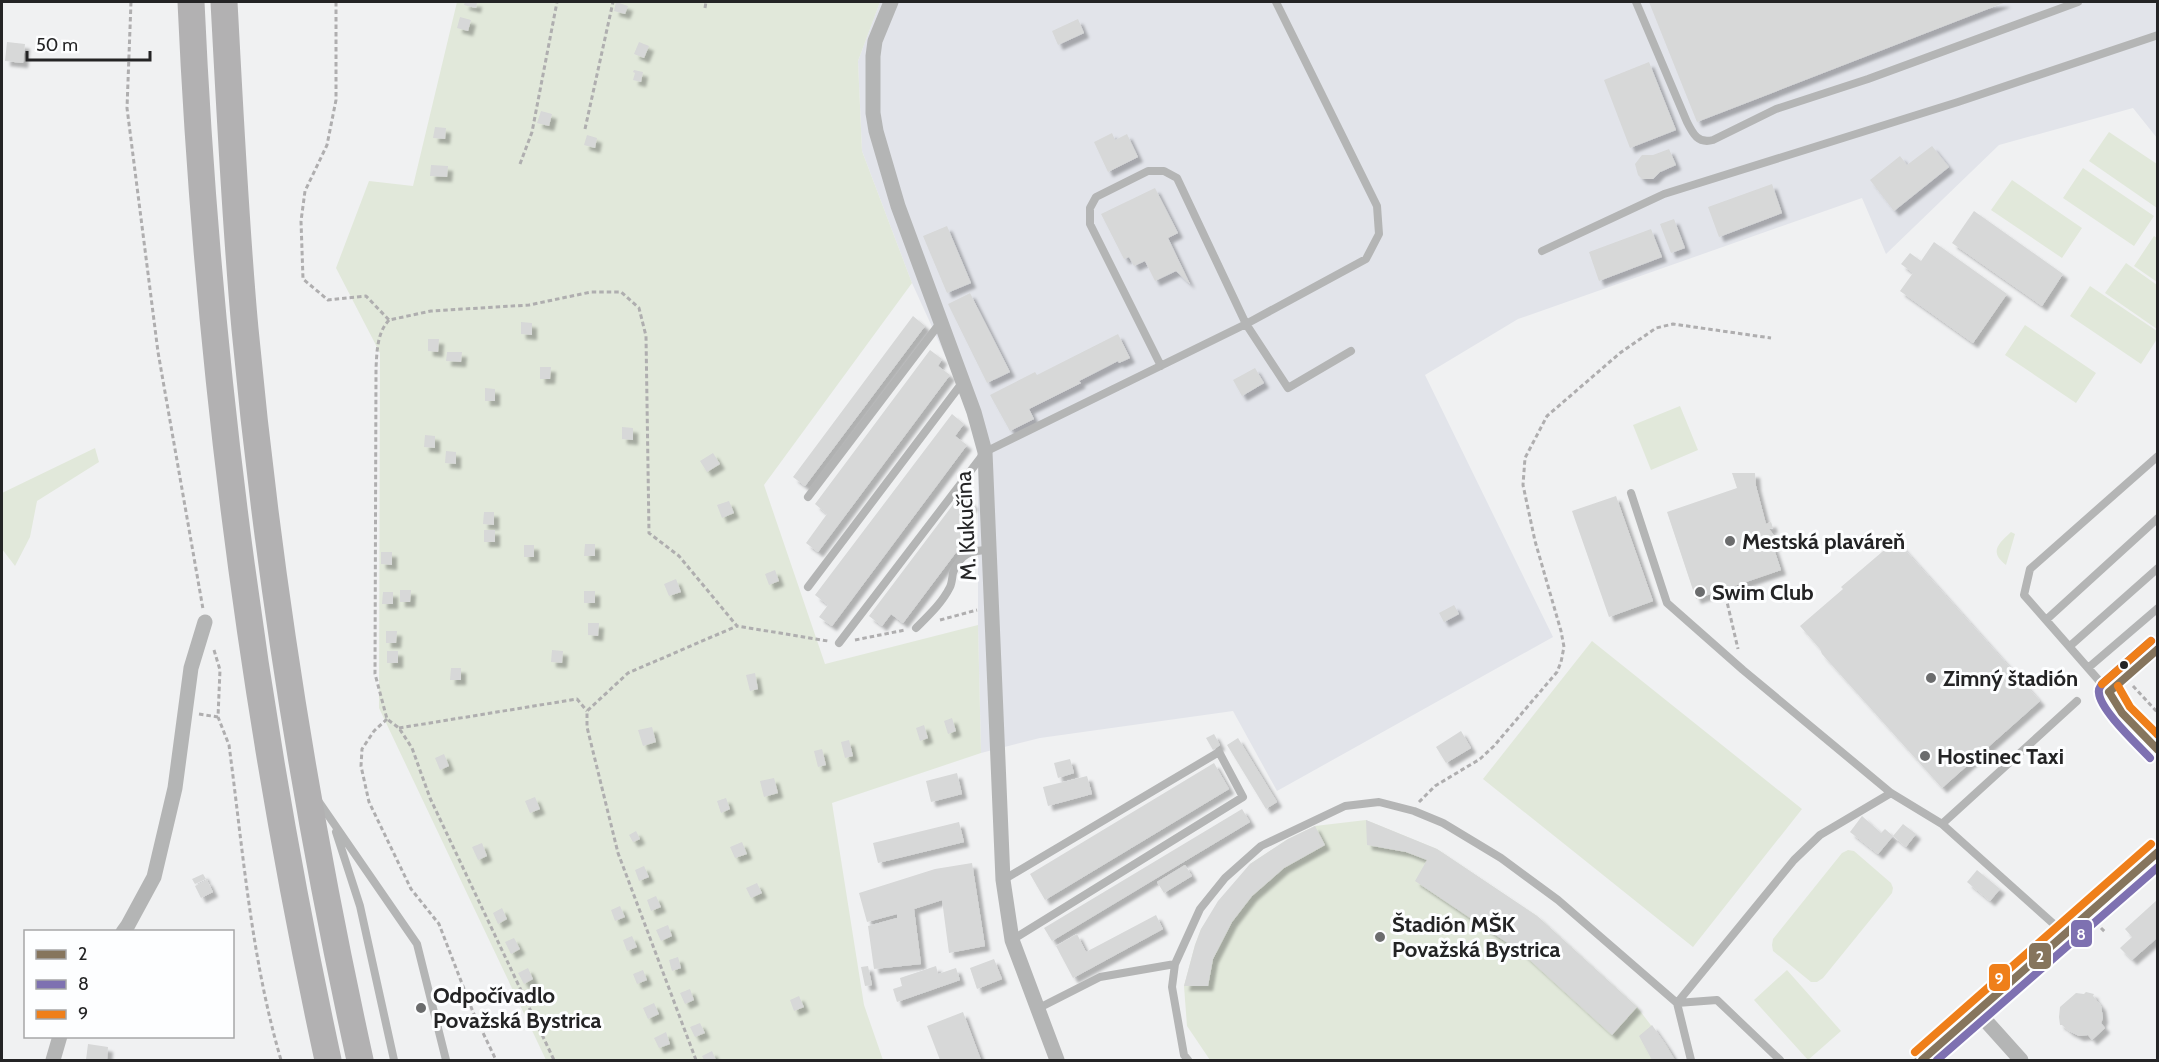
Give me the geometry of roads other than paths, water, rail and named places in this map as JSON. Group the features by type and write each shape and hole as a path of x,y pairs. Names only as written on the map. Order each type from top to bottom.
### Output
{"highway":[{"path":"191,2 214,324 228,463 275,784 328,1060"},
{"path":"224,2 233,173 246,339 276,590 324,889 360,1060"}],"street":[{"name":"M. Kukučína","path":"891,2 875,41 873,56 873,104 876,131 898,206 963,382 985,452 1003,880 1012,940 1057,1060"},
{"path":"124,930 154,877 175,788 190,668 205,622"},
{"path":"1922,1060 2066,935 2157,852"},
{"path":"1977,1011 2020,1060"},
{"path":"52,1060 59,1038"}],"lane":[{"path":"838,643 985,452 1246,324 1366,259 1379,234 1377,206 1276,2"},
{"path":"1636,2 1687,122 1695,137 1704,141 1713,140 1807,98 1868,79 2078,2"},
{"path":"1542,251 1664,194 1958,102 2157,35"},
{"path":"1161,366 1090,224 1090,208 1096,197 1148,171 1164,171 1177,178 1246,324 1288,388 1351,351"},
{"path":"808,497 941,321"},
{"path":"808,587 963,382"},
{"path":"2156,747 2122,712 2109,692 2024,595 2030,569 2157,456"},
{"path":"1631,493 1667,603 1890,793 1942,824 2066,935"},
{"path":"2046,620 2157,518"},
{"path":"916,628 935,609 951,586 954,571 963,558 972,550 990,550"},
{"path":"2070,646 2157,568"},
{"path":"2088,668 2157,608"},
{"path":"2109,692 2157,649"},
{"path":"1942,824 2077,701"},
{"path":"1003,880 1219,752 1243,797 1012,940"},
{"path":"305,778 334,825 417,944 446,1060"},
{"path":"1677,1003 1794,860 1820,835 1890,793"},
{"path":"1188,1060 1184,1055 1172,987 1175,964 1200,909 1225,878 1261,846 1345,806 1379,802 1414,812 1443,824 1502,858 1558,900 1677,1003 1691,1060"},
{"path":"334,825 360,906 394,1060"},
{"path":"1037,1010 1100,977 1175,964"},
{"path":"1677,1003 1717,1000 1780,1060"}],"place":[{"name":"Mestská plaváreň","path":"1730,541"},
{"name":"Swim Club","path":"1700,592"},
{"name":"Zimný štadión","path":"1931,678"},
{"name":"Hostinec Taxi","path":"1925,756"},
{"name":"Štadión MŠK Považská Bystrica","path":"1380,937"},
{"name":"Odpočívadlo Považská Bystrica","path":"421,1008"}]}
